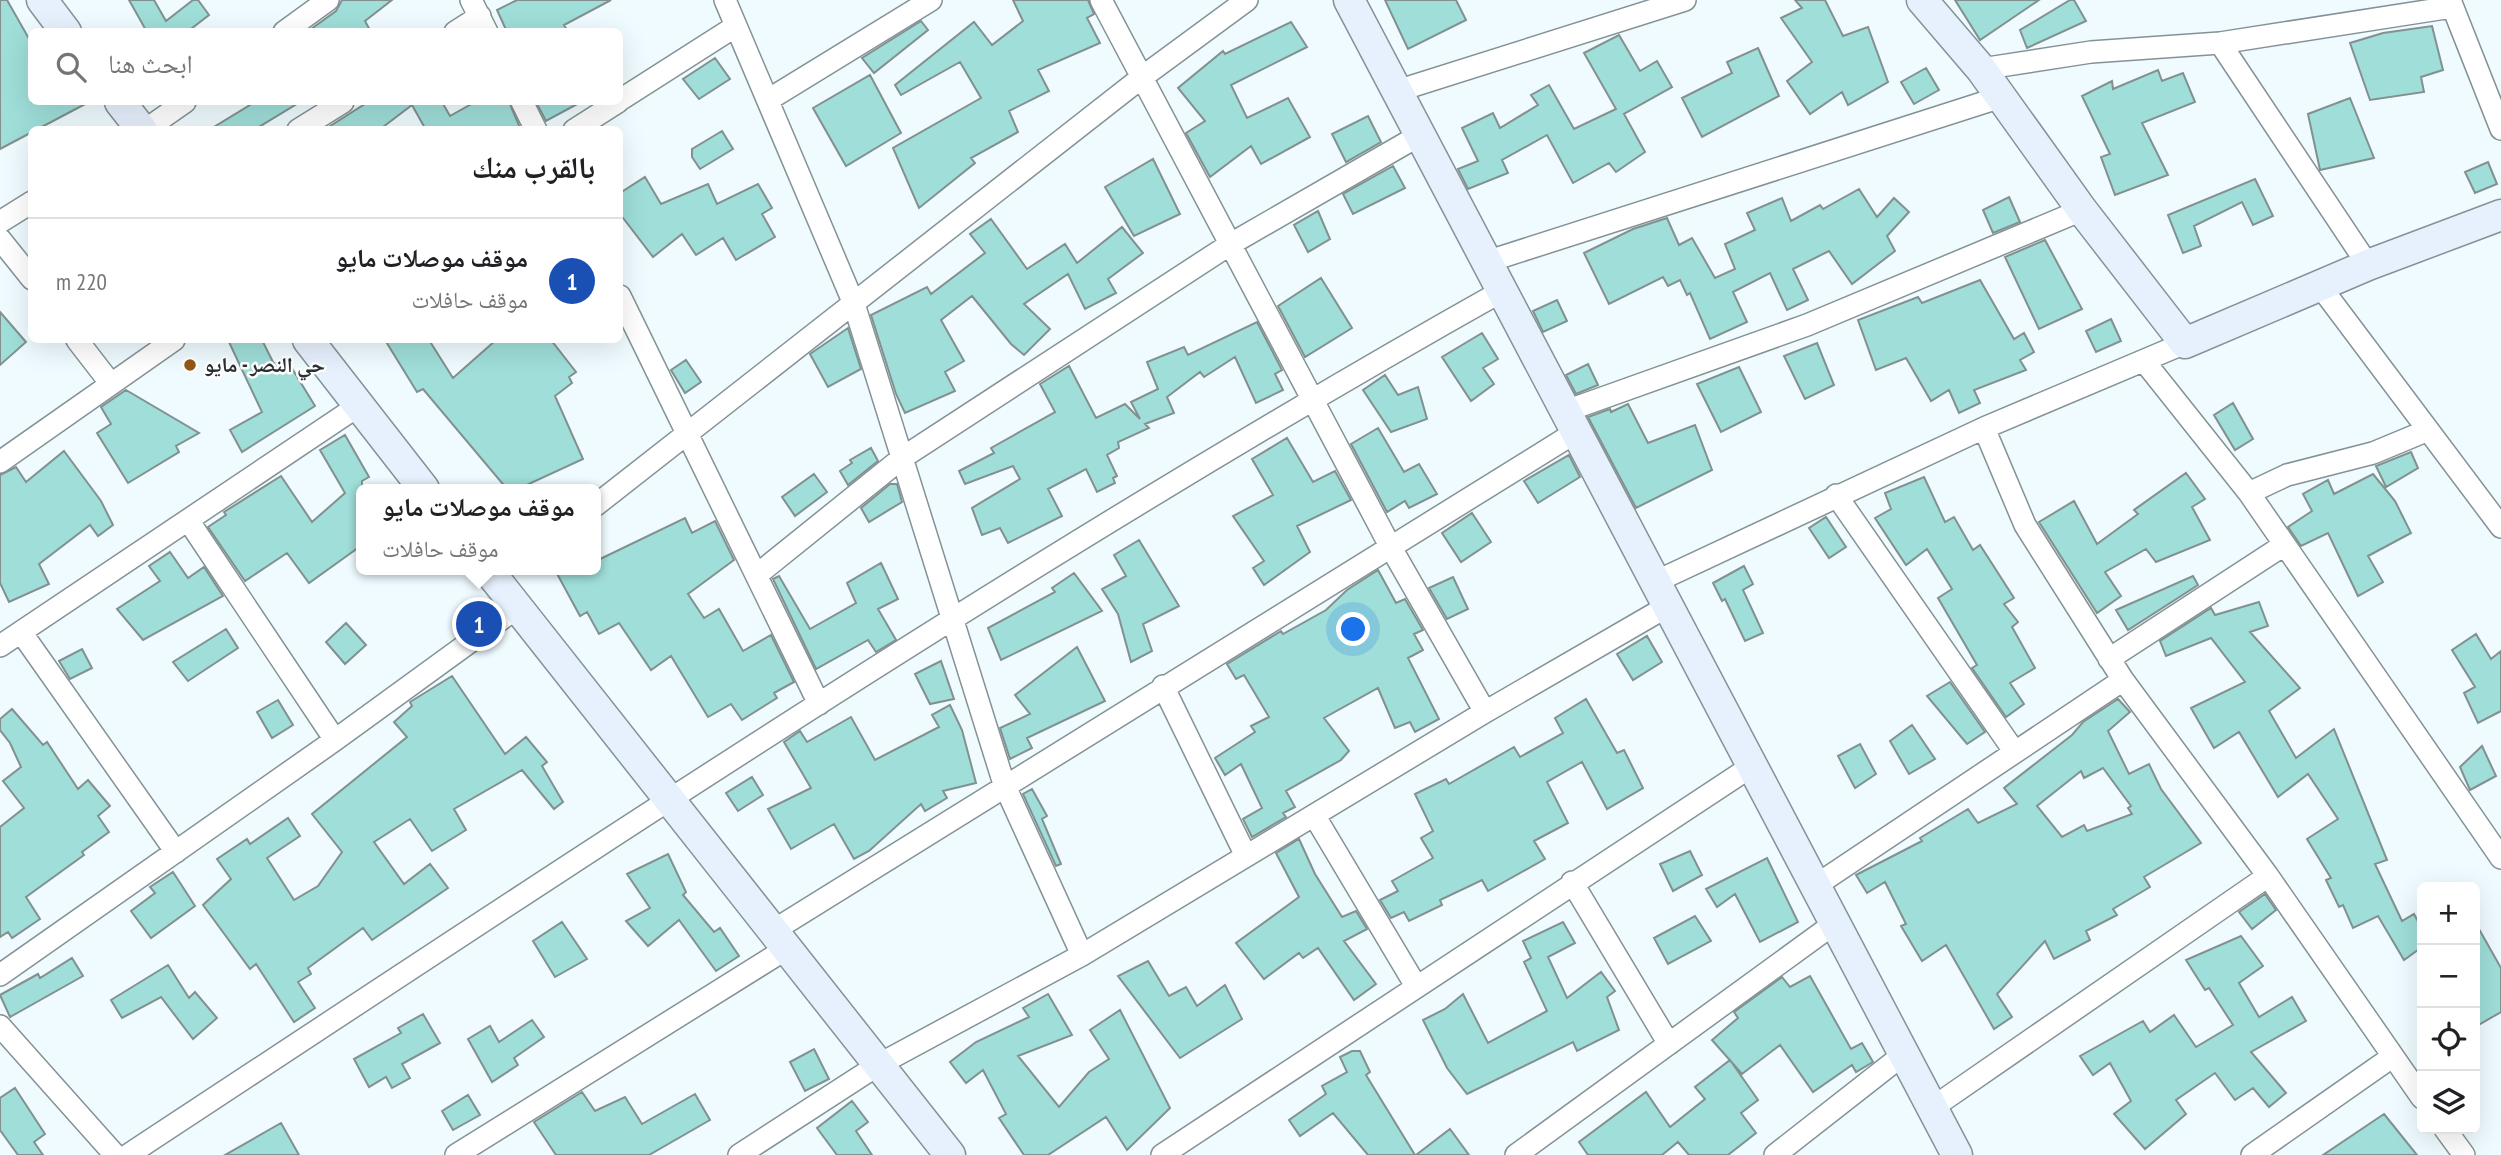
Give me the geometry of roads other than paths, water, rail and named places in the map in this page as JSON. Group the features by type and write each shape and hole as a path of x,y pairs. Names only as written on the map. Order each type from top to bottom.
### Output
{"street":[{"path":"42,0 63,28"},
{"path":"290,28 328,0"},
{"path":"725,0 854,304 1004,785 1082,955"},
{"path":"768,100 931,0"},
{"path":"1101,0 1390,546 1485,712"},
{"path":"601,501 689,435 1141,78 1247,0"},
{"path":"1349,0 1957,1155"},
{"path":"1397,91 1685,0"},
{"path":"1922,0 1981,69 2082,211 2185,343"},
{"path":"1981,69 2091,52 2220,43 2451,3 2501,129"},
{"path":"461,28 479,16"},
{"path":"623,98 736,26"},
{"path":"2220,43 2368,265"},
{"path":"1486,262 2001,97"},
{"path":"123,105 141,126"},
{"path":"150,126 181,105"},
{"path":"304,126 338,105"},
{"path":"524,105 534,126"},
{"path":"580,126 613,105"},
{"path":"758,574 902,458 1230,245 1420,135"},
{"path":"0,222 28,204"},
{"path":"456,1155 1004,785 1390,546 1571,421 2082,211"},
{"path":"739,1155 878,1065 1082,955 1485,712 1661,594 1836,495 1984,428 2368,265 2501,215"},
{"path":"0,239 28,274"},
{"path":"2320,286 2501,527"},
{"path":"128,1155 951,617 1311,398 1502,291"},
{"path":"623,302 758,574 819,704"},
{"path":"79,343 111,384"},
{"path":"0,462 170,343"},
{"path":"310,343 420,484"},
{"path":"2144,361 2249,493 2501,858"},
{"path":"0,646 358,406"},
{"path":"1984,428 2025,525 2109,659 2268,876 2417,1091"},
{"path":"2249,493 2287,475 2373,453 2426,430"},
{"path":"1836,495 2014,751"},
{"path":"188,520 335,740"},
{"path":"2109,659 2284,545"},
{"path":"499,575 518,607 668,800 950,1155"},
{"path":"0,975 335,740 518,607"},
{"path":"21,632 176,852"},
{"path":"1815,886 2123,680"},
{"path":"1163,686 1246,856"},
{"path":"1162,1155 1752,766"},
{"path":"1314,815 1416,986"},
{"path":"1932,1108 2268,876"},
{"path":"1573,882 1669,1044"},
{"path":"1516,1155 1835,923"},
{"path":"0,1026 116,1155"},
{"path":"1775,1155 1904,1054"},
{"path":"2252,1155 2392,1057"},
{"path":"2449,1134 2464,1155"}],"place":[{"name":"حي النصر - مايو","path":"190,365"},
{"name":"موقف موصلات مايو","path":"479,624"}]}
